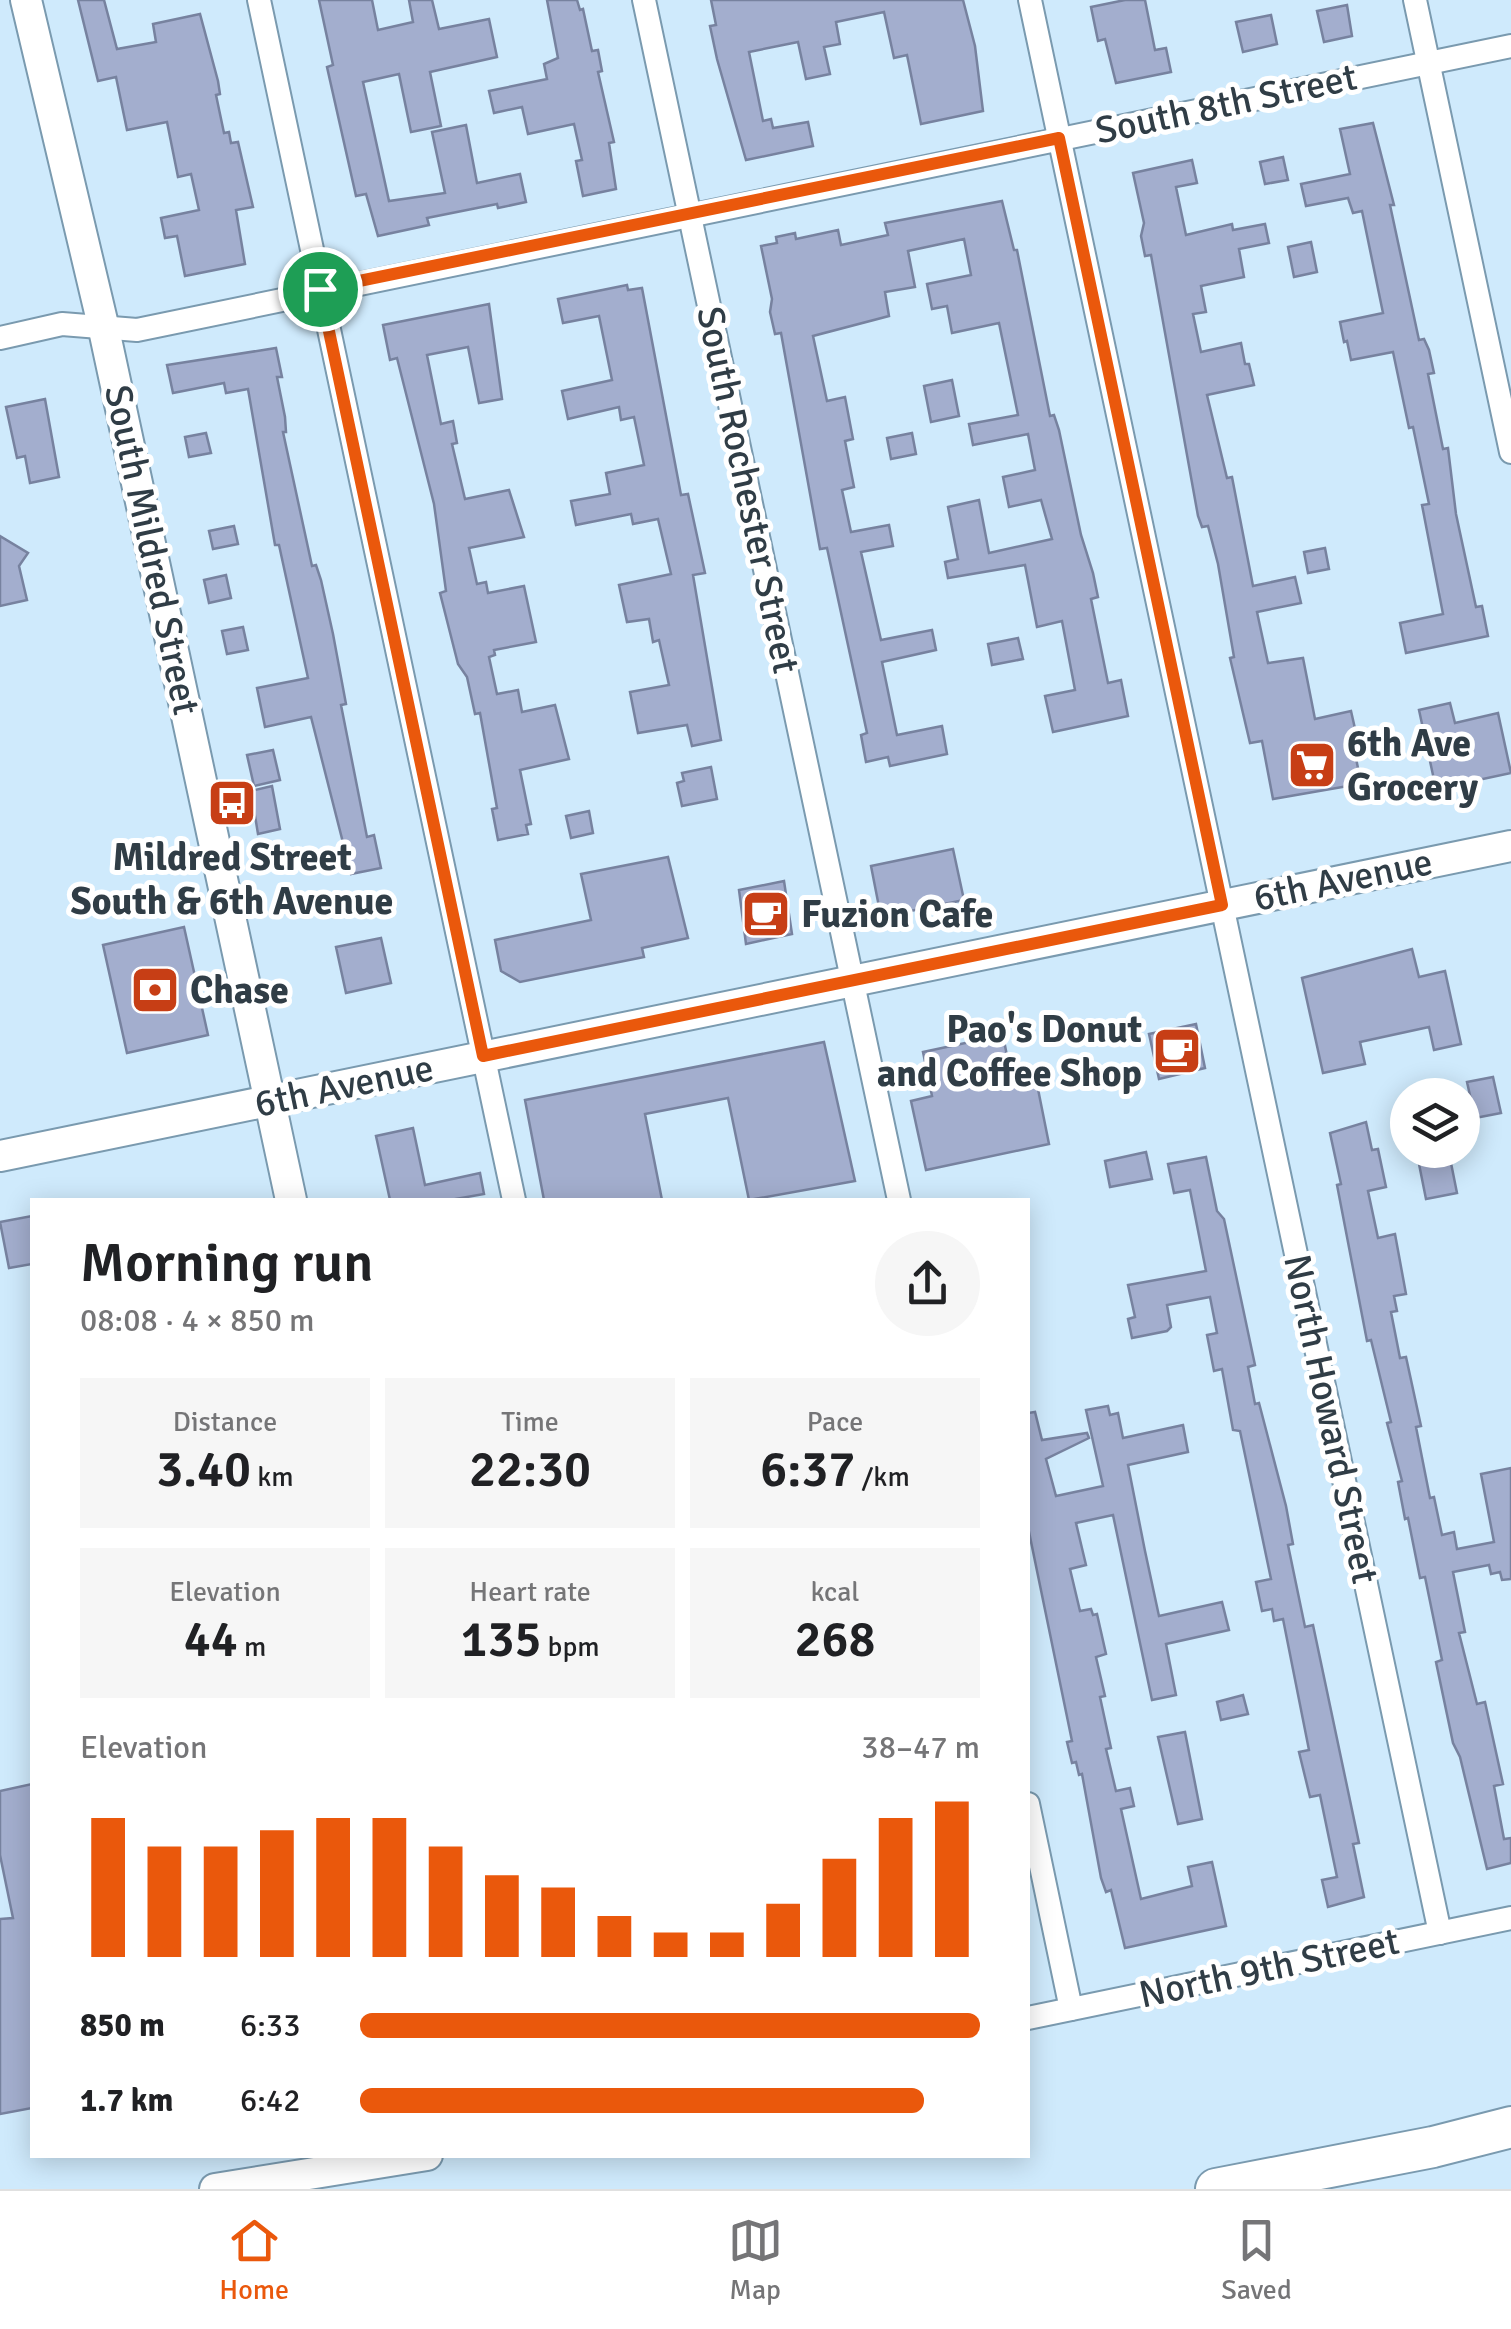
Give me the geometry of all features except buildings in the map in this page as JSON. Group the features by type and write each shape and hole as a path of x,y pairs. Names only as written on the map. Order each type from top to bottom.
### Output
{"highway":[{"path":"1216,2189 1433,2148 1511,2128"},
{"path":"1315,2189 1511,2147"}],"main road":[{"name":"South Mildred Street","path":"26,0 102,325 292,1198"},
{"name":"6th Avenue","path":"0,1156 1511,846"},
{"path":"215,2189 408,2158"}],"street":[{"path":"259,0 514,1198"},
{"name":"South Rochester Street","path":"644,0 899,1198"},
{"name":"North Howard Street","path":"1030,0 1440,1932"},
{"path":"1415,0 1511,452"},
{"name":"South 8th Street","path":"0,338 62,324 137,330 320,289 1511,46"},
{"path":"1030,1814 1071,2009"},
{"name":"North 9th Street","path":"1030,2018 1511,1918"}],"place":[{"name":"6th Ave Grocery","path":"1312,765"},
{"name":"Mildred Street South & 6th Avenue","path":"232,803"},
{"name":"Fuzion Cafe","path":"766,914"},
{"name":"Chase","path":"155,990"},
{"name":"Pao's Donut and Coffee Shop","path":"1177,1051"}],"route":[{"path":"1059,138 1222,905 483,1056 320,289 1059,138"}]}
